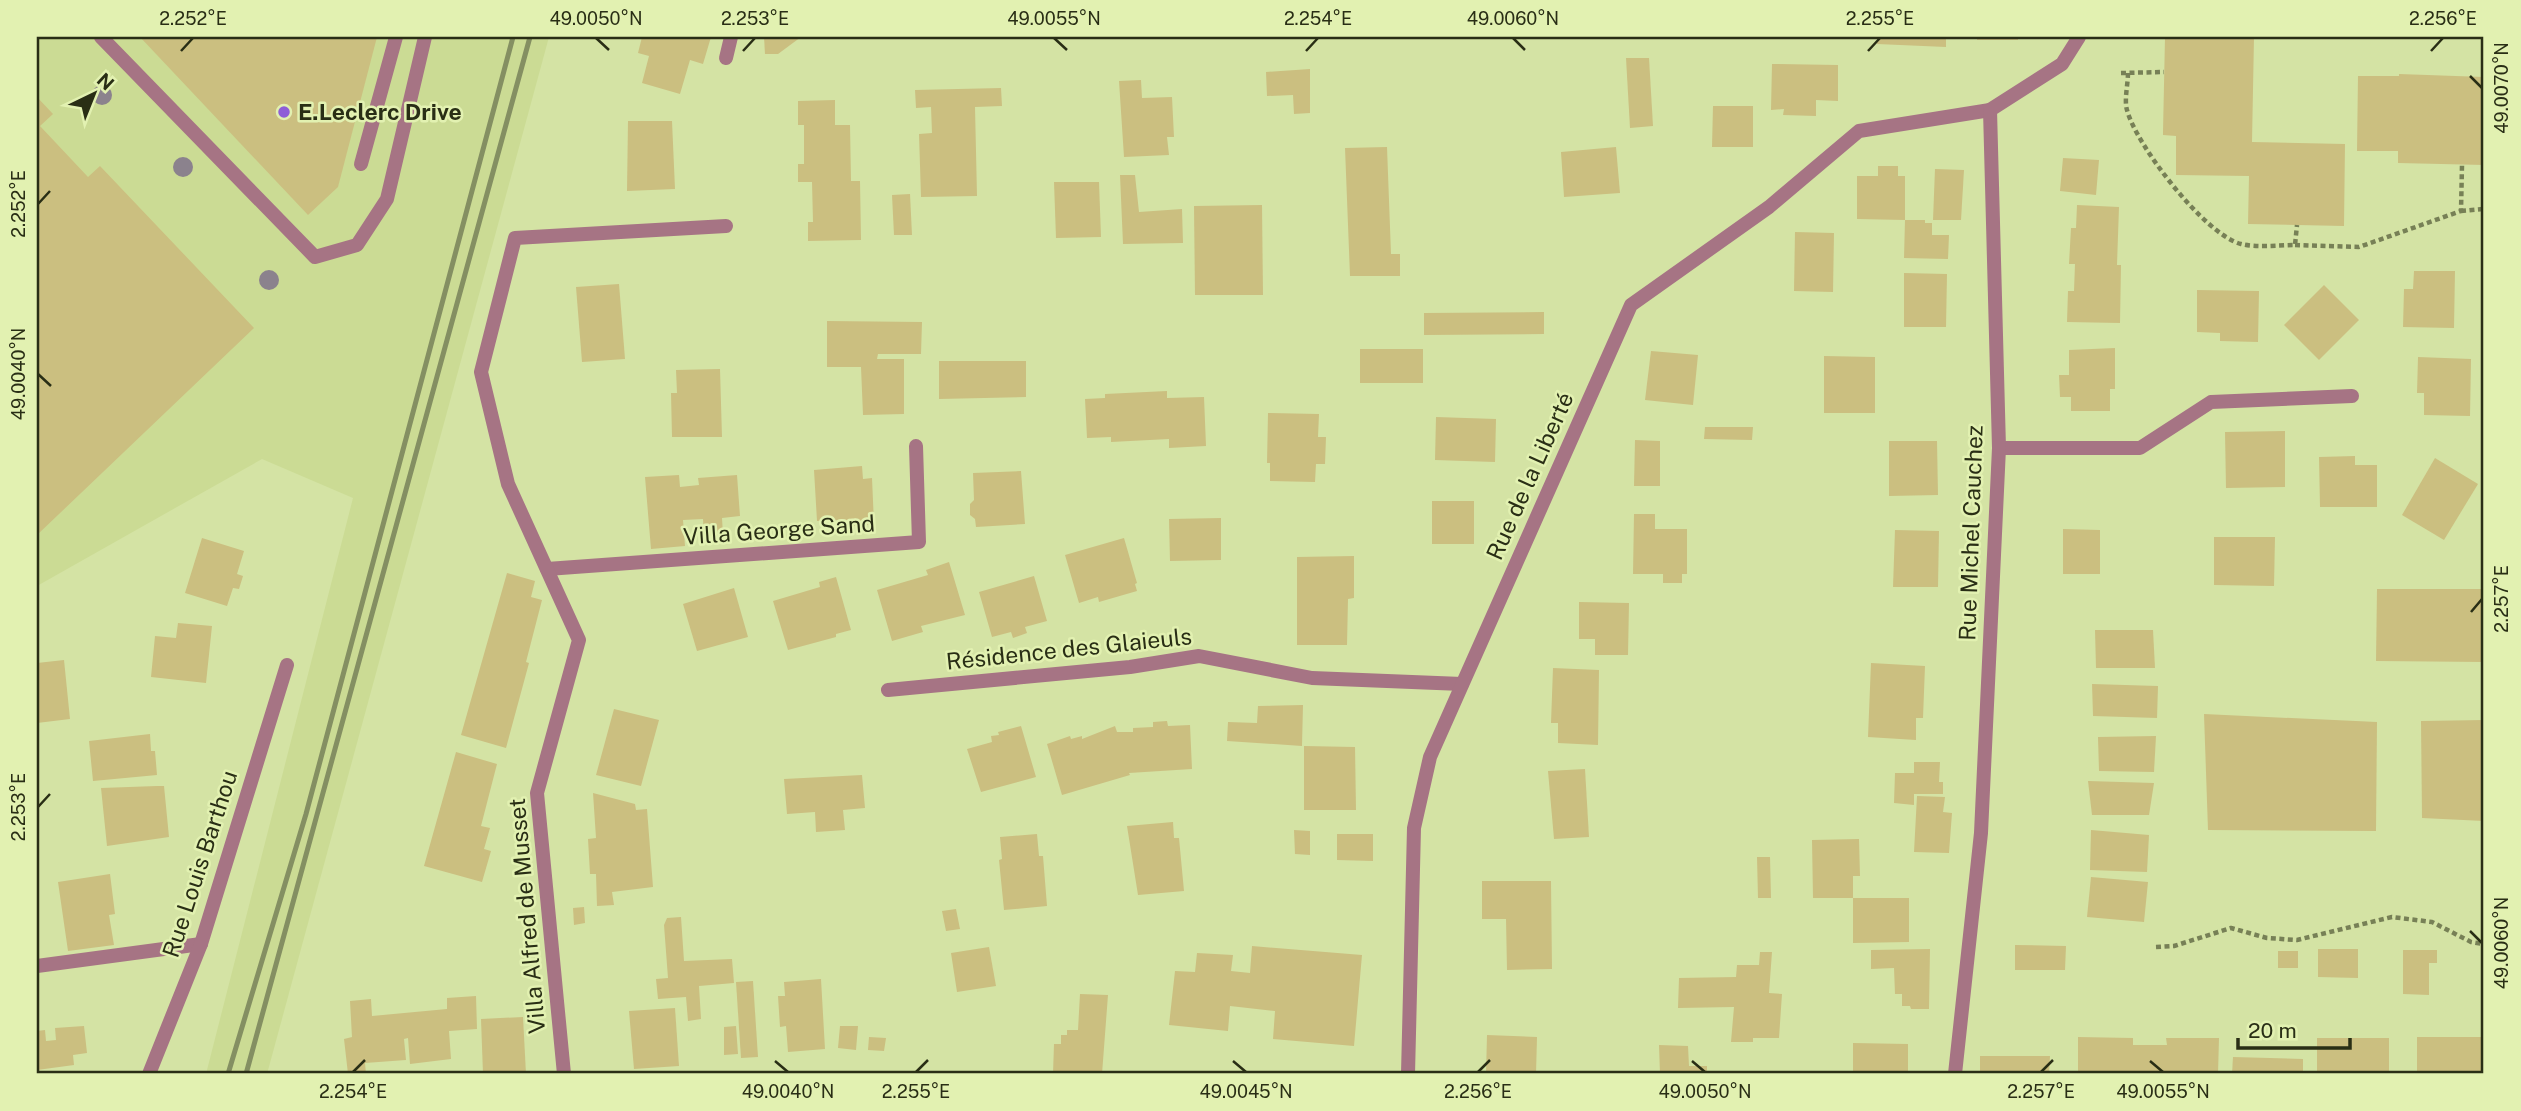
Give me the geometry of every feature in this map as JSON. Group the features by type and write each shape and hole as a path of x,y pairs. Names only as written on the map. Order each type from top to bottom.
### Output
{"street":[{"path":"101,37 315,257 356,245 387,199 425,37"},
{"path":"361,164 396,37"},
{"path":"726,58 732,37"},
{"path":"1990,110 2062,64 2079,37"},
{"name":"Rue Michel Cauchez","path":"1955,1074 1981,833 1999,449 1990,110"},
{"name":"Rue de la Liberté","path":"1408,1074 1414,828 1430,757 1631,305 1769,207 1859,131 1990,110"},
{"name":"Villa Alfred de Musset","path":"564,1074 537,793 579,640 508,484 481,372 515,238 726,226"},
{"path":"1999,449 2140,448 2211,402 2352,396"},
{"name":"Villa George Sand","path":"547,569 919,542 916,446"},
{"name":"Résidence des Glaieuls","path":"888,690 1130,667 1199,656 1312,678 1462,684"},
{"name":"Rue Louis Barthou","path":"149,1074 201,944 287,665"},
{"path":"37,966 201,944"}],"path":[{"path":"2129,72 2126,108 2140,141 2183,200 2209,225 2240,244 2359,247 2461,211 2484,209"},
{"path":"2121,73 2164,72"},
{"path":"2461,211 2462,165"},
{"path":"2295,245 2297,225"},
{"path":"2156,947 2174,946 2231,929 2267,938 2297,940 2392,917 2432,922 2471,942 2484,944"}],"shaded area":[{"path":"37,37 549,37 267,1074 206,1074 353,498 262,459 37,586"}],"building":[{"name":"E.Leclerc Drive","path":"140,37 377,37 338,187 308,215"},
{"path":"642,37 711,37 703,64 690,60 680,94 642,83 649,56 638,53"},
{"path":"764,37 801,37 778,54 765,54"},
{"path":"1877,37 1946,37 1946,47 1877,44"},
{"path":"1977,37 2018,37 2018,40 1977,40"},
{"path":"2165,37 2254,37 2252,142 2345,144 2344,226 2248,224 2249,176 2176,175 2176,136 2163,135"},
{"path":"1626,58 1649,58 1653,126 1630,128"},
{"path":"1772,64 1838,65 1838,101 1816,100 1816,116 1783,115 1784,109 1771,110"},
{"path":"1310,69 1310,113 1294,114 1293,95 1267,96 1266,72"},
{"path":"2399,74 2484,77 2484,165 2398,163 2398,151 2357,151 2358,76"},
{"path":"1141,80 1142,98 1172,97 1174,137 1167,137 1169,155 1124,157 1119,81"},
{"path":"1001,88 1002,106 975,107 977,196 921,197 919,134 932,133 931,107 916,108 915,90"},
{"path":"37,97 53,114 40,126 88,177 100,166 254,328 37,535"},
{"path":"835,100 835,125 850,125 851,181 860,181 861,240 808,241 808,222 813,222 812,182 798,182 798,164 804,164 804,125 798,125 798,101"},
{"path":"1713,106 1753,106 1753,147 1712,147"},
{"path":"628,121 672,121 675,189 627,191"},
{"path":"1387,147 1391,254 1400,254 1400,276 1350,276 1345,148"},
{"path":"1616,147 1620,193 1564,197 1561,152"},
{"path":"2063,158 2099,160 2096,195 2060,191"},
{"path":"1878,166 1898,166 1898,176 1905,176 1905,220 1857,219 1857,176 1878,176"},
{"path":"1935,169 1964,170 1961,220 1933,220"},
{"path":"1120,175 1135,175 1139,212 1182,209 1183,243 1123,244"},
{"path":"1054,182 1099,182 1101,237 1056,238"},
{"path":"910,194 912,235 894,235 892,195"},
{"path":"1262,205 1263,295 1195,295 1194,206"},
{"path":"2077,205 2119,207 2117,265 2121,265 2120,323 2067,322 2068,291 2074,291 2075,264 2069,264 2071,228 2076,228"},
{"path":"1905,220 1925,220 1925,223 1932,223 1932,235 1949,235 1948,259 1904,258"},
{"path":"1795,232 1834,233 1833,292 1794,291"},
{"path":"2414,271 2455,271 2454,328 2403,327 2404,289 2413,289"},
{"path":"1904,273 1947,274 1946,327 1904,327"},
{"path":"619,284 625,359 582,362 576,287"},
{"path":"2324,285 2359,320 2319,360 2284,325"},
{"path":"2197,290 2259,291 2258,342 2220,341 2220,333 2197,332"},
{"path":"1544,312 1544,334 1424,335 1424,313"},
{"path":"827,321 922,322 921,354 878,354 877,359 904,359 904,414 863,415 861,367 827,367"},
{"path":"2115,348 2115,389 2110,389 2110,411 2071,411 2071,397 2060,397 2059,375 2069,375 2069,350"},
{"path":"1360,349 1423,349 1423,383 1360,383"},
{"path":"1651,351 1698,355 1693,405 1645,400"},
{"path":"1824,356 1875,357 1875,413 1824,413"},
{"path":"2418,357 2471,359 2470,416 2424,415 2424,393 2417,393"},
{"path":"939,361 1026,361 1026,397 939,399"},
{"path":"720,369 722,437 672,437 671,393 677,393 676,370"},
{"path":"1167,391 1167,398 1204,397 1206,446 1169,448 1169,439 1111,442 1111,437 1087,438 1085,399 1105,398 1105,394"},
{"path":"1268,413 1319,414 1318,437 1326,437 1325,464 1316,464 1315,482 1270,481 1270,463 1267,463"},
{"path":"1436,417 1496,419 1495,462 1435,460"},
{"path":"1705,427 1753,427 1752,440 1704,439"},
{"path":"2285,431 2285,487 2226,488 2225,432"},
{"path":"1635,440 1660,441 1660,486 1634,486"},
{"path":"1889,441 1937,441 1938,495 1889,496"},
{"path":"2355,456 2355,465 2377,465 2377,507 2320,507 2319,457"},
{"path":"2435,458 2478,484 2444,540 2402,515"},
{"path":"862,466 863,479 872,478 874,524 840,527 840,520 817,521 814,470"},
{"path":"1021,471 1025,524 976,527 975,519 970,515 970,504 974,500 973,473"},
{"path":"679,475 680,487 699,485 698,478 737,475 740,516 722,518 723,535 704,536 703,519 683,520 685,546 651,549 645,477"},
{"path":"1432,501 1474,501 1474,544 1432,544"},
{"path":"1634,514 1655,514 1655,529 1687,529 1687,574 1682,574 1682,583 1663,583 1663,574 1633,574"},
{"path":"1221,518 1221,560 1170,561 1169,519"},
{"path":"2063,529 2100,530 2100,574 2063,574"},
{"path":"1895,530 1939,531 1938,587 1893,587"},
{"path":"2214,537 2275,537 2274,586 2214,585"},
{"path":"202,538 244,551 237,574 243,576 239,589 233,588 227,606 185,593"},
{"path":"1124,538 1137,591 1099,602 1098,597 1079,603 1065,555"},
{"path":"1354,556 1354,598 1348,599 1347,645 1297,645 1297,557"},
{"path":"949,562 965,615 921,626 923,632 892,641 877,590 928,575 926,570"},
{"path":"507,573 535,581 531,597 542,600 526,662 529,663 506,748 461,735"},
{"path":"1034,576 1047,621 1025,627 1027,633 1013,638 1011,632 992,637 979,592"},
{"path":"836,577 851,630 836,634 836,637 788,650 773,601 820,587 819,582"},
{"path":"734,588 748,637 697,651 683,604"},
{"path":"2377,589 2484,589 2484,662 2376,661"},
{"path":"1579,602 1629,603 1628,655 1595,655 1595,639 1579,639"},
{"path":"178,623 212,626 206,683 151,677 155,636 176,638"},
{"path":"2095,630 2153,630 2155,668 2096,668"},
{"path":"64,660 70,719 37,723 37,663"},
{"path":"1871,663 1925,666 1923,718 1916,718 1916,740 1868,737"},
{"path":"1553,668 1599,670 1598,745 1558,743 1558,723 1551,723"},
{"path":"2092,684 2158,686 2157,718 2093,716"},
{"path":"1303,705 1302,746 1227,741 1228,722 1257,723 1258,706"},
{"path":"614,709 659,720 641,786 596,775"},
{"path":"2204,714 2377,722 2376,831 2208,830"},
{"path":"2484,720 2484,821 2422,818 2421,721"},
{"path":"1167,721 1168,726 1190,725 1192,769 1129,773 1130,775 1062,795 1047,744 1070,736 1071,739 1082,736 1082,739 1115,726 1117,732 1133,732 1133,728 1153,727 1153,722"},
{"path":"1021,726 1036,777 981,792 967,749 992,742 991,736 999,735 998,732"},
{"path":"150,734 157,775 93,781 89,741"},
{"path":"2156,736 2154,772 2099,771 2098,737"},
{"path":"1304,746 1355,747 1356,810 1304,810"},
{"path":"456,752 497,764 481,826 490,828 484,849 491,851 482,882 424,866"},
{"path":"1914,762 1940,762 1939,782 1943,782 1943,794 1914,794 1914,805 1894,803 1895,773 1914,773"},
{"path":"1585,769 1589,837 1554,839 1548,771"},
{"path":"862,775 865,808 843,810 845,830 816,832 815,812 787,814 784,779"},
{"path":"2088,781 2154,783 2149,815 2092,815"},
{"path":"164,786 169,837 107,846 101,788"},
{"path":"593,793 635,804 636,810 647,809 653,887 612,892 614,905 597,906 596,874 590,874 588,839 596,838"},
{"path":"1917,796 1945,797 1943,812 1952,813 1949,853 1914,852"},
{"path":"1173,822 1174,838 1179,838 1184,891 1138,895 1127,826"},
{"path":"1294,830 1310,831 1310,855 1295,854"},
{"path":"2091,830 2149,835 2147,872 2090,870"},
{"path":"1037,834 1039,856 1043,856 1047,906 1004,910 999,860 1002,859 1000,837"},
{"path":"1337,834 1373,834 1373,861 1337,860"},
{"path":"1859,839 1860,876 1853,876 1853,898 1813,898 1812,840"},
{"path":"1757,857 1770,857 1771,898 1758,898"},
{"path":"110,874 115,914 109,915 114,945 68,951 58,882"},
{"path":"2091,877 2148,882 2144,922 2087,917"},
{"path":"1482,881 1551,881 1552,969 1507,970 1506,919 1482,919"},
{"path":"1853,898 1909,898 1909,942 1853,943"},
{"path":"584,907 585,923 574,925 573,908"},
{"path":"956,909 960,929 946,931 942,911"},
{"path":"681,917 684,961 732,959 734,983 699,986 701,1019 688,1021 686,997 658,999 656,979 668,978 664,925 667,918"},
{"path":"2015,945 2066,946 2065,970 2015,970"},
{"path":"1252,946 1362,955 1354,1046 1273,1039 1275,1011 1230,1006 1228,1031 1169,1025 1175,971 1195,972 1197,953 1233,955 1231,971 1250,973"},
{"path":"989,947 996,986 957,992 951,953"},
{"path":"1930,949 1929,1009 1902,1006 1902,994 1895,994 1894,968 1871,969 1871,950"},
{"path":"2318,949 2358,949 2358,978 2318,977"},
{"path":"2403,950 2437,950 2437,963 2429,963 2429,995 2403,994"},
{"path":"2278,951 2298,951 2298,968 2278,968"},
{"path":"1760,952 1772,952 1769,993 1782,994 1779,1038 1753,1038 1753,1042 1731,1042 1734,1007 1678,1008 1679,978 1736,977 1737,965 1759,965"},
{"path":"821,979 825,1049 788,1052 786,1026 780,1027 778,996 785,996 784,982"},
{"path":"753,981 758,1057 741,1058 736,982"},
{"path":"1080,994 1108,995 1102,1074 1053,1074 1054,1044 1061,1044 1061,1035 1067,1035 1067,1030 1078,1030"},
{"path":"476,996 477,1029 449,1031 451,1059 410,1064 408,1038 404,1039 406,1060 365,1063 366,1074 348,1074 344,1039 352,1037 350,1001 371,999 372,1016 447,1009 447,998"},
{"path":"675,1008 679,1066 634,1069 629,1011"},
{"path":"523,1017 526,1074 483,1074 481,1019"},
{"path":"84,1026 87,1053 73,1055 74,1065 37,1070 37,1031 45,1030 46,1041 56,1040 55,1028"},
{"path":"736,1026 738,1054 724,1055 724,1027"},
{"path":"840,1026 858,1026 856,1050 838,1048"},
{"path":"1487,1035 1537,1037 1536,1074 1486,1074"},
{"path":"869,1037 886,1038 884,1051 868,1050"},
{"path":"2078,1037 2133,1038 2133,1045 2167,1045 2166,1038 2219,1038 2218,1074 2078,1074"},
{"path":"2417,1037 2484,1037 2484,1074 2417,1074"},
{"path":"2317,1038 2389,1038 2389,1074 2317,1074"},
{"path":"1853,1043 1908,1044 1908,1074 1853,1074"},
{"path":"1659,1045 1688,1046 1689,1066 1707,1066 1707,1074 1660,1074"},
{"path":"1980,1056 2050,1056 2049,1074 1980,1074"},
{"path":"2233,1057 2303,1059 2303,1074 2232,1074"}],"railway":[{"path":"228,1074 306,814 513,37"},
{"path":"246,1074 530,37"}],"place":[{"name":"E.Leclerc Drive","path":"284,112"}]}
